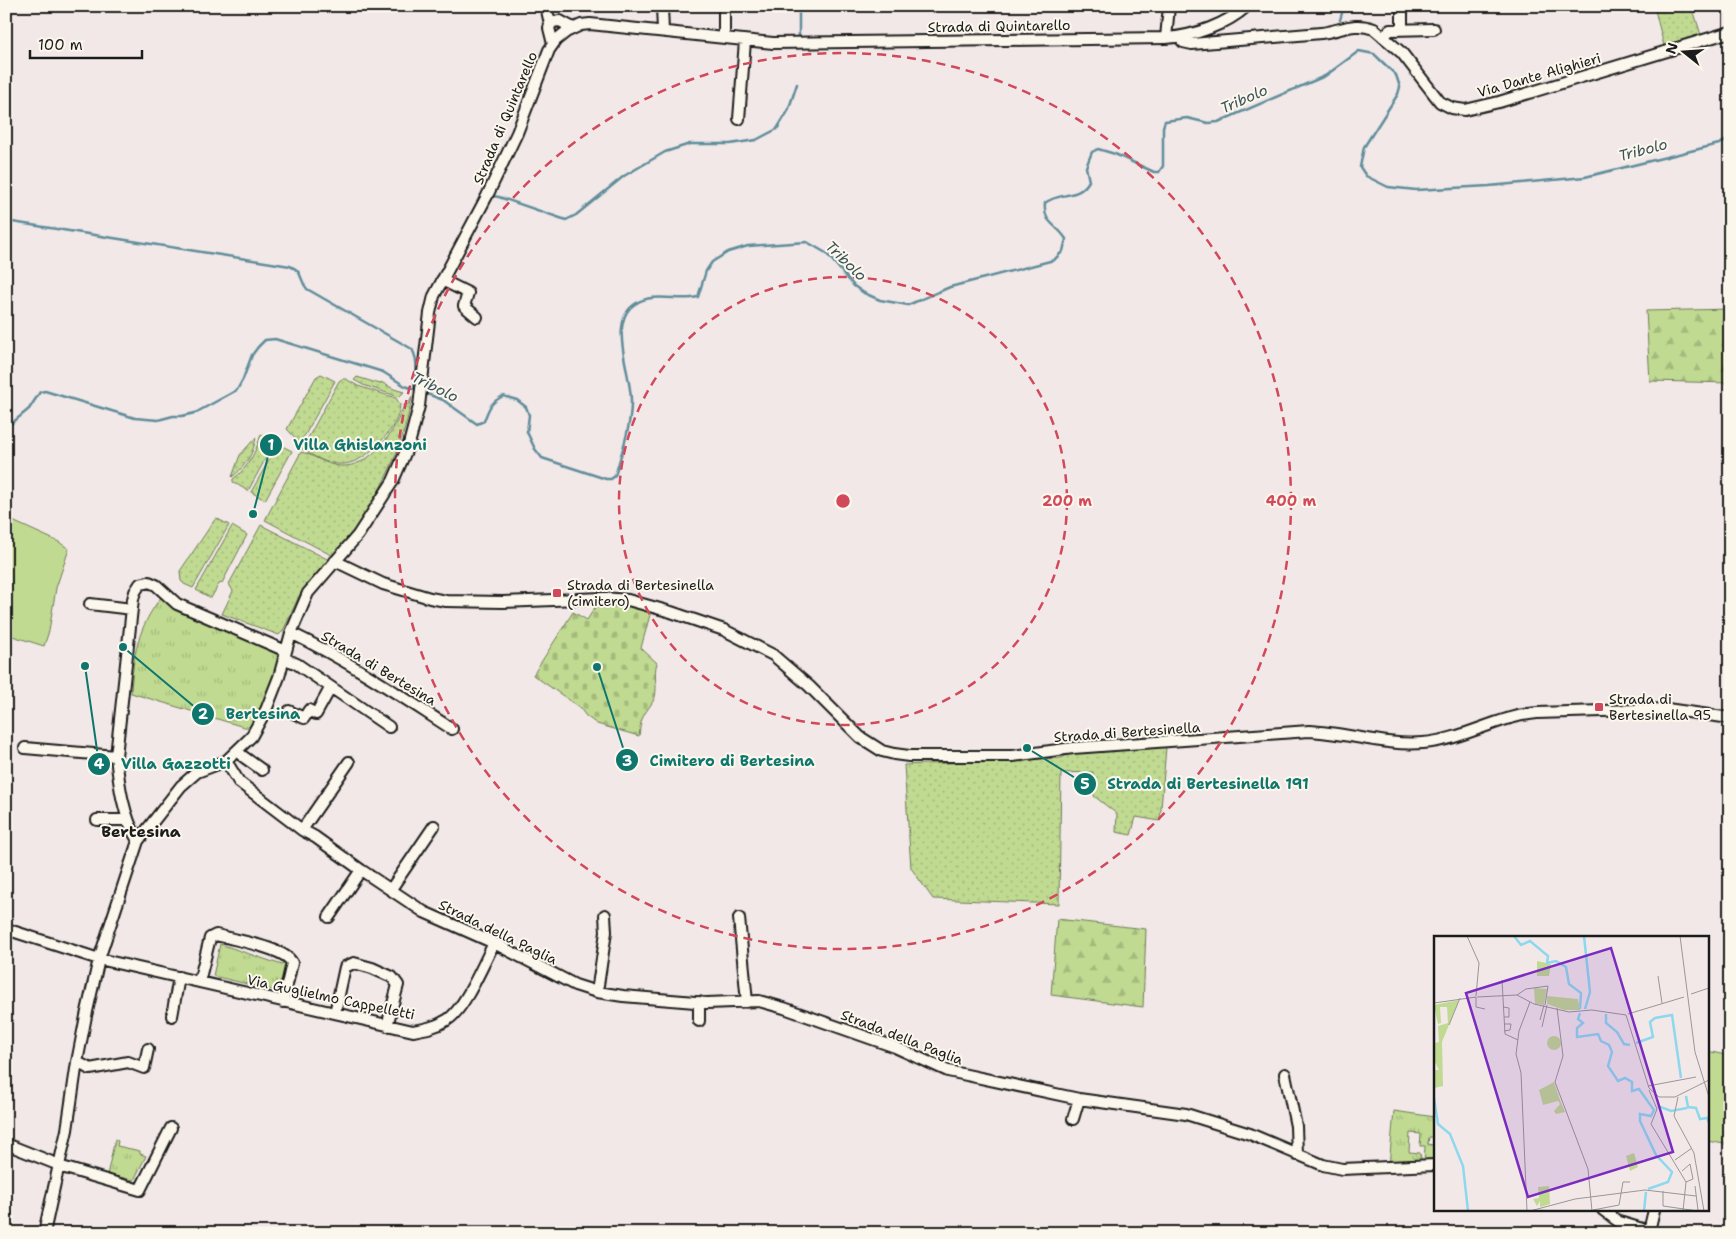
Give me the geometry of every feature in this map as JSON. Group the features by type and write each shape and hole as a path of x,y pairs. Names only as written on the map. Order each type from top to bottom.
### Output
{"street":[{"path":"546,6 550,24 549,34 553,44"},
{"path":"662,6 663,31"},
{"path":"724,6 724,38"},
{"path":"1166,38 1169,6"},
{"name":"Strada di Quintarello","path":"335,561 367,523 393,481 409,444 421,391 430,312 434,296 487,196 512,142 546,56 560,36 573,28 590,24 773,43 1166,38 1179,37 1215,26 1247,6"},
{"path":"1402,6 1402,30"},
{"path":"550,24 560,21 573,28"},
{"name":"Via Dante Alighieri","path":"1179,37 1183,42 1192,44 1324,33 1358,25 1374,29 1402,54 1440,102 1452,108 1465,110 1564,83 1730,32"},
{"path":"1383,37 1390,30 1434,29"},
{"path":"738,119 745,41"},
{"path":"442,280 468,293 464,306 477,317"},
{"path":"44,1233 67,1130 77,1062 99,959 138,841 181,786 197,772 226,761 251,737 266,710 279,677 291,633 308,592 335,561"},
{"name":"Strada di Bertesinella","path":"335,561 383,584 446,601 503,602 603,598 628,600 724,630 760,647 790,668 851,729 870,745 882,751 909,756 1013,756 1073,748 1309,731 1342,734 1379,742 1424,743 1448,739 1522,714 1537,713 1667,708 1730,718"},
{"path":"138,841 127,820 116,756 132,609 135,592 140,584 149,582 156,585 177,604 285,654 389,727"},
{"path":"90,604 132,609"},
{"name":"Strada di Bertesina","path":"291,633 326,650 365,673 452,729"},
{"path":"289,710 304,718 309,710 316,714 330,687"},
{"path":"26,748 116,756"},
{"path":"239,750 241,754 262,770"},
{"name":"Strada della Paglia","path":"226,761 239,782 302,830 424,912 494,943 576,985 597,992 623,996 699,1002 759,1001 895,1047 948,1071 1079,1099 1186,1114 1250,1134 1297,1155 1324,1165 1342,1169 1434,1165"},
{"path":"302,830 349,762"},
{"path":"97,820 127,820"},
{"path":"390,889 434,826"},
{"path":"329,917 361,870"},
{"path":"597,992 606,932 605,915"},
{"path":"739,918 747,1002"},
{"path":"6,929 99,959"},
{"path":"199,982 210,938 216,935 225,936 278,952 290,958 292,963 283,1002"},
{"name":"Via Guglielmo Cappelletti","path":"99,959 413,1031 429,1028 448,1019 462,1005 494,943"},
{"path":"334,1013 345,967 354,963 372,968 392,977 398,985 387,1026"},
{"path":"172,1016 179,977"},
{"path":"699,1002 700,1020"},
{"path":"77,1062 90,1069 128,1062 144,1068 148,1049"},
{"path":"1285,1074 1296,1126 1297,1155"},
{"path":"1073,1119 1079,1099"},
{"path":"6,1144 59,1165 140,1190 171,1128"},
{"path":"1606,1212 1620,1222 1653,1232 1654,1212"}],"green space":[{"path":"1654,6 1692,6 1701,35 1664,46"},
{"path":"1730,309 1730,383 1650,381 1646,311"},
{"path":"321,374 335,381 305,435 299,442 287,429 316,377"},
{"path":"357,377 380,384 381,382 404,392 399,397 363,385 354,380"},
{"path":"342,379 396,398 400,405 397,419 383,439 373,449 354,461 345,464 335,464 302,449 339,381"},
{"path":"412,396 401,440 384,481 361,520 333,556 265,520 301,452 340,466 352,465 362,461 381,446 395,426 404,405 409,404"},
{"path":"261,434 274,441 274,443 248,491 233,482 233,479 251,459"},
{"path":"256,437 248,459 232,477 240,455"},
{"path":"278,444 292,451 265,500 251,492"},
{"path":"6,518 59,542 69,549 56,588 49,631 44,646 6,634"},
{"path":"216,518 229,525 193,588 181,581 180,571"},
{"path":"261,525 329,560 300,594 283,631 279,635 222,614 233,591 229,584"},
{"path":"232,526 247,535 222,583 219,584 211,598 196,590"},
{"path":"162,596 280,647 275,677 251,727 244,727 131,693 133,666 138,642 147,619"},
{"path":"618,604 651,611 641,648 657,663 655,672 656,693 654,700 642,719 639,736 597,724 586,716 579,707 533,675 573,612 587,620 596,606 617,607"},
{"path":"1166,747 1160,821 1136,817 1131,835 1116,832 1117,814 1094,796 1093,772 1061,773 1059,904 933,899 911,868 904,765 1061,758 1077,750"},
{"path":"1057,919 1146,929 1143,1007 1051,995"},
{"path":"220,944 282,965 284,958 287,960 282,992 213,976"},
{"path":"1708,1051 1730,1056 1730,1145 1708,1141"},
{"path":"1394,1111 1434,1117 1434,1137 1429,1137 1428,1144 1434,1144 1434,1163 1424,1162 1425,1146 1420,1146 1421,1134 1410,1133 1409,1152 1420,1153 1422,1162 1389,1166"},
{"path":"115,1139 118,1141 117,1146 140,1151 140,1154 146,1156 134,1180 107,1175"}],"waterway":[{"path":"799,6 799,36"},
{"path":"1340,20 1344,6"},
{"name":"Tribolo","path":"422,392 443,400 477,424 484,421 491,406 503,396 517,400 526,407 529,415 527,432 535,449 542,458 611,479 615,476 626,439 629,421 631,402 622,336 623,323 627,312 635,304 642,300 658,297 698,297 706,271 712,262 728,252 748,246 807,242 826,253 854,286 864,293 880,300 908,305 950,287 1054,260 1063,251 1066,239 1048,219 1045,203 1051,199 1080,191 1085,187 1089,181 1086,167 1092,152 1098,149 1115,154 1154,172 1159,172 1163,166 1163,127 1165,121 1187,118 1208,123 1218,122 1325,76 1359,51 1374,54 1396,75 1400,87 1398,94 1364,147 1360,167 1366,176 1388,187 1416,190 1489,186 1585,177 1719,144 1730,139"},
{"path":"492,196 566,220 576,215 624,176 665,152 690,144 730,144 756,140 777,129 788,111 797,84"},
{"path":"6,221 290,266 297,271 307,289 412,349 416,363 414,388"},
{"name":"Tribolo","path":"6,428 29,409 40,392 45,391 135,418 158,420 195,413 237,390 252,355 265,340 275,339 383,372 405,386 417,390"}],"place":[{"name":"Villa Ghislanzoni","path":"253,514"},
{"name":"Strada di Bertesinella (cimitero)","path":"557,593"},
{"name":"Bertesina","path":"123,647"},
{"name":"Villa Gazzotti","path":"85,666"},
{"name":"Cimitero di Bertesina","path":"597,667"},
{"name":"Strada di Bertesinella 95","path":"1599,707"},
{"name":"Strada di Bertesinella 191","path":"1027,748"}],"district":[{"name":"Bertesina","path":"141,831"}]}
